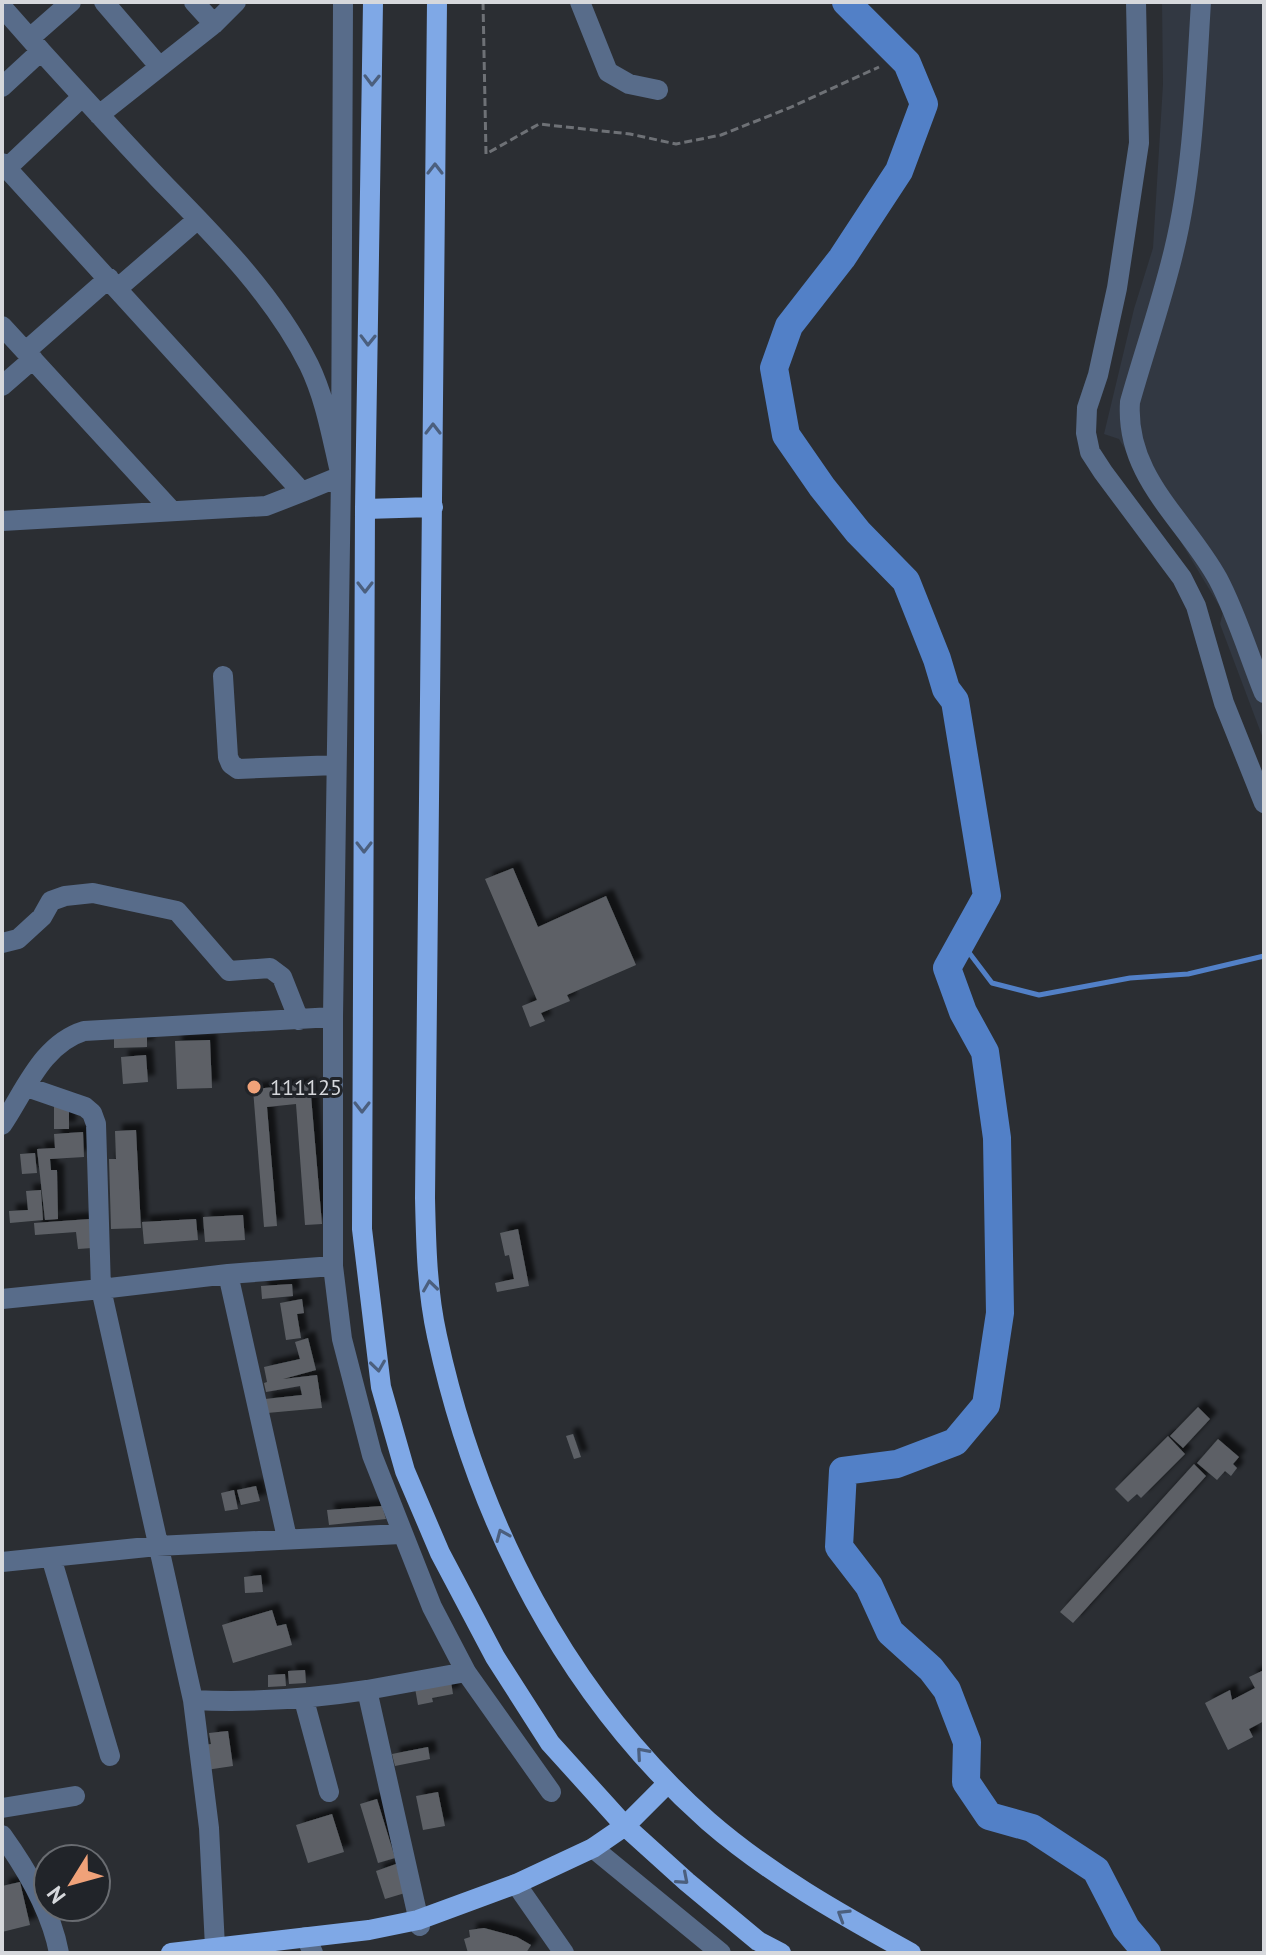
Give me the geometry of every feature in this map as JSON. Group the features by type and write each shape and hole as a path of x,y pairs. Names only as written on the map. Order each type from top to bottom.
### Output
{"main road":[{"path":"373,2 365,509 362,1229 381,1387 405,1471 440,1553 495,1657 550,1743 625,1826 746,1931 781,1953"},
{"path":"437,2 425,1198 426,1257 437,1335 475,1470 528,1594 559,1646 605,1710 668,1783 709,1822 767,1867 911,1953"},
{"path":"365,509 433,507"},
{"path":"171,1953 215,1947 310,1945 369,1930 419,1923 516,1884 593,1848 625,1826 668,1783"}],"street":[{"path":"2,87 71,2"},
{"path":"104,2 159,66"},
{"path":"194,2 214,24"},
{"path":"99,115 214,24 236,2"},
{"path":"343,2 333,1266 342,1339 372,1455 401,1534 432,1607 466,1672 551,1792"},
{"path":"580,2 608,72 629,84 658,90"},
{"path":"1136,2 1139,143 1117,288 1098,375 1087,408 1086,433 1090,452 1182,578 1196,606 1224,703 1264,803"},
{"path":"1201,2 1196,83 1174,250 1130,402 1128,425 1142,468 1218,579 1264,693"},
{"path":"2,7 198,219 283,322 308,364 322,396 341,476"},
{"path":"82,97 5,166 302,492"},
{"path":"2,386 30,355 114,283 198,219"},
{"path":"2,326 171,510"},
{"path":"2,521 266,506 341,476"},
{"path":"223,676 231,764 238,769 336,765"},
{"path":"2,943 18,939 42,917 51,901 65,896 93,893 177,911 229,971 270,968 282,977 299,1020"},
{"path":"2,1125 48,1053 68,1036 84,1031 333,1017"},
{"path":"27,1087 85,1107 92,1113 96,1124 101,1289 193,1700 209,1828 215,1947"},
{"path":"2,1299 228,1274 333,1266"},
{"path":"228,1274 287,1538"},
{"path":"2,1562 157,1546 401,1534"},
{"path":"51,1557 110,1756"},
{"path":"193,1700 304,1700 466,1672"},
{"path":"367,1690 419,1923"},
{"path":"304,1700 329,1792"},
{"path":"2,1808 75,1796"},
{"path":"2,1835 39,1897 56,1936 59,1953"},
{"path":"593,1848 721,1953"},
{"path":"516,1884 564,1953"}],"path":[{"path":"483,2 486,154 539,124 630,134 676,144 721,135 879,67"}],"shaded area":[{"path":"1162,2 1264,2 1264,741 1220,624 1223,612 1119,439 1104,434 1134,309 1153,248 1163,84"}],"building":[{"path":"513,868 538,927 606,896 636,965 567,995 570,1001 541,1013 545,1021 530,1027 522,1006 537,1000 485,879"},
{"path":"147,1036 147,1047 114,1048 114,1038"},
{"path":"210,1040 212,1088 177,1089 175,1041"},
{"path":"146,1055 148,1082 123,1084 121,1057"},
{"path":"310,1084 322,1224 305,1225 296,1104 267,1107 277,1226 264,1227 253,1089"},
{"path":"54,1102 69,1102 69,1129 54,1129"},
{"path":"136,1130 141,1228 111,1229 109,1159 116,1159 115,1131"},
{"path":"83,1132 84,1157 50,1159 51,1170 57,1170 58,1219 45,1220 37,1149 55,1148 54,1134"},
{"path":"35,1153 37,1173 22,1174 20,1154"},
{"path":"41,1190 43,1220 10,1223 9,1211 28,1210 26,1191"},
{"path":"243,1215 245,1240 205,1242 203,1217"},
{"path":"90,1219 92,1248 78,1249 76,1232 35,1235 34,1223"},
{"path":"196,1219 198,1240 144,1244 142,1222"},
{"path":"518,1229 529,1286 497,1292 495,1283 514,1279 500,1233"},
{"path":"292,1284 293,1296 262,1299 261,1286"},
{"path":"302,1299 304,1313 297,1314 301,1338 286,1340 280,1303"},
{"path":"308,1338 316,1370 283,1379 317,1375 322,1408 267,1413 265,1399 302,1395 300,1386 266,1392 264,1367 300,1359 295,1342"},
{"path":"1198,1407 1210,1419 1183,1448 1170,1436"},
{"path":"573,1434 581,1457 574,1459 566,1436"},
{"path":"1168,1436 1185,1454 1141,1498 1137,1494 1128,1502 1115,1489"},
{"path":"1218,1439 1239,1457 1233,1464 1237,1468 1231,1476 1225,1471 1217,1480 1197,1463"},
{"path":"1194,1464 1206,1476 1073,1623 1060,1612"},
{"path":"256,1486 260,1501 241,1505 237,1490"},
{"path":"234,1490 238,1509 225,1511 221,1493"},
{"path":"382,1506 386,1519 329,1525 327,1510"},
{"path":"261,1575 263,1592 245,1593 244,1577"},
{"path":"272,1610 277,1626 286,1624 292,1645 233,1663 222,1625"},
{"path":"305,1670 306,1683 289,1684 288,1671"},
{"path":"1264,1670 1264,1721 1249,1729 1253,1737 1228,1750 1205,1703 1230,1690 1232,1700 1255,1688 1249,1677"},
{"path":"285,1674 286,1686 268,1687 268,1675"},
{"path":"451,1682 453,1694 432,1698 433,1702 418,1705 415,1688"},
{"path":"228,1731 233,1766 206,1770 203,1745 211,1744 209,1733"},
{"path":"428,1747 430,1759 395,1766 392,1754"},
{"path":"438,1792 445,1826 423,1830 416,1796"},
{"path":"377,1799 395,1858 378,1863 360,1804"},
{"path":"332,1814 344,1852 308,1863 296,1825"},
{"path":"396,1864 405,1893 385,1899 376,1871"},
{"path":"20,1882 30,1925 2,1932 2,1886"},
{"path":"484,1928 517,1937 531,1945 526,1953 468,1953 464,1939 470,1937 469,1930"}],"waterway":[{"path":"846,2 907,63 924,104 899,171 842,258 789,326 774,368 786,435 858,532 906,581 946,689 955,701 987,896 947,968 963,1012 985,1052 997,1138 1000,1313 986,1405 955,1442 897,1464 843,1471 839,1547 869,1586 890,1632 931,1669 947,1690 967,1742 966,1782 989,1816 1032,1828 1096,1870 1126,1928 1147,1953"},
{"path":"961,942 992,983 1039,995 1130,978 1188,974 1264,956"}],"place":[{"name":"111125","path":"254,1087"}]}
